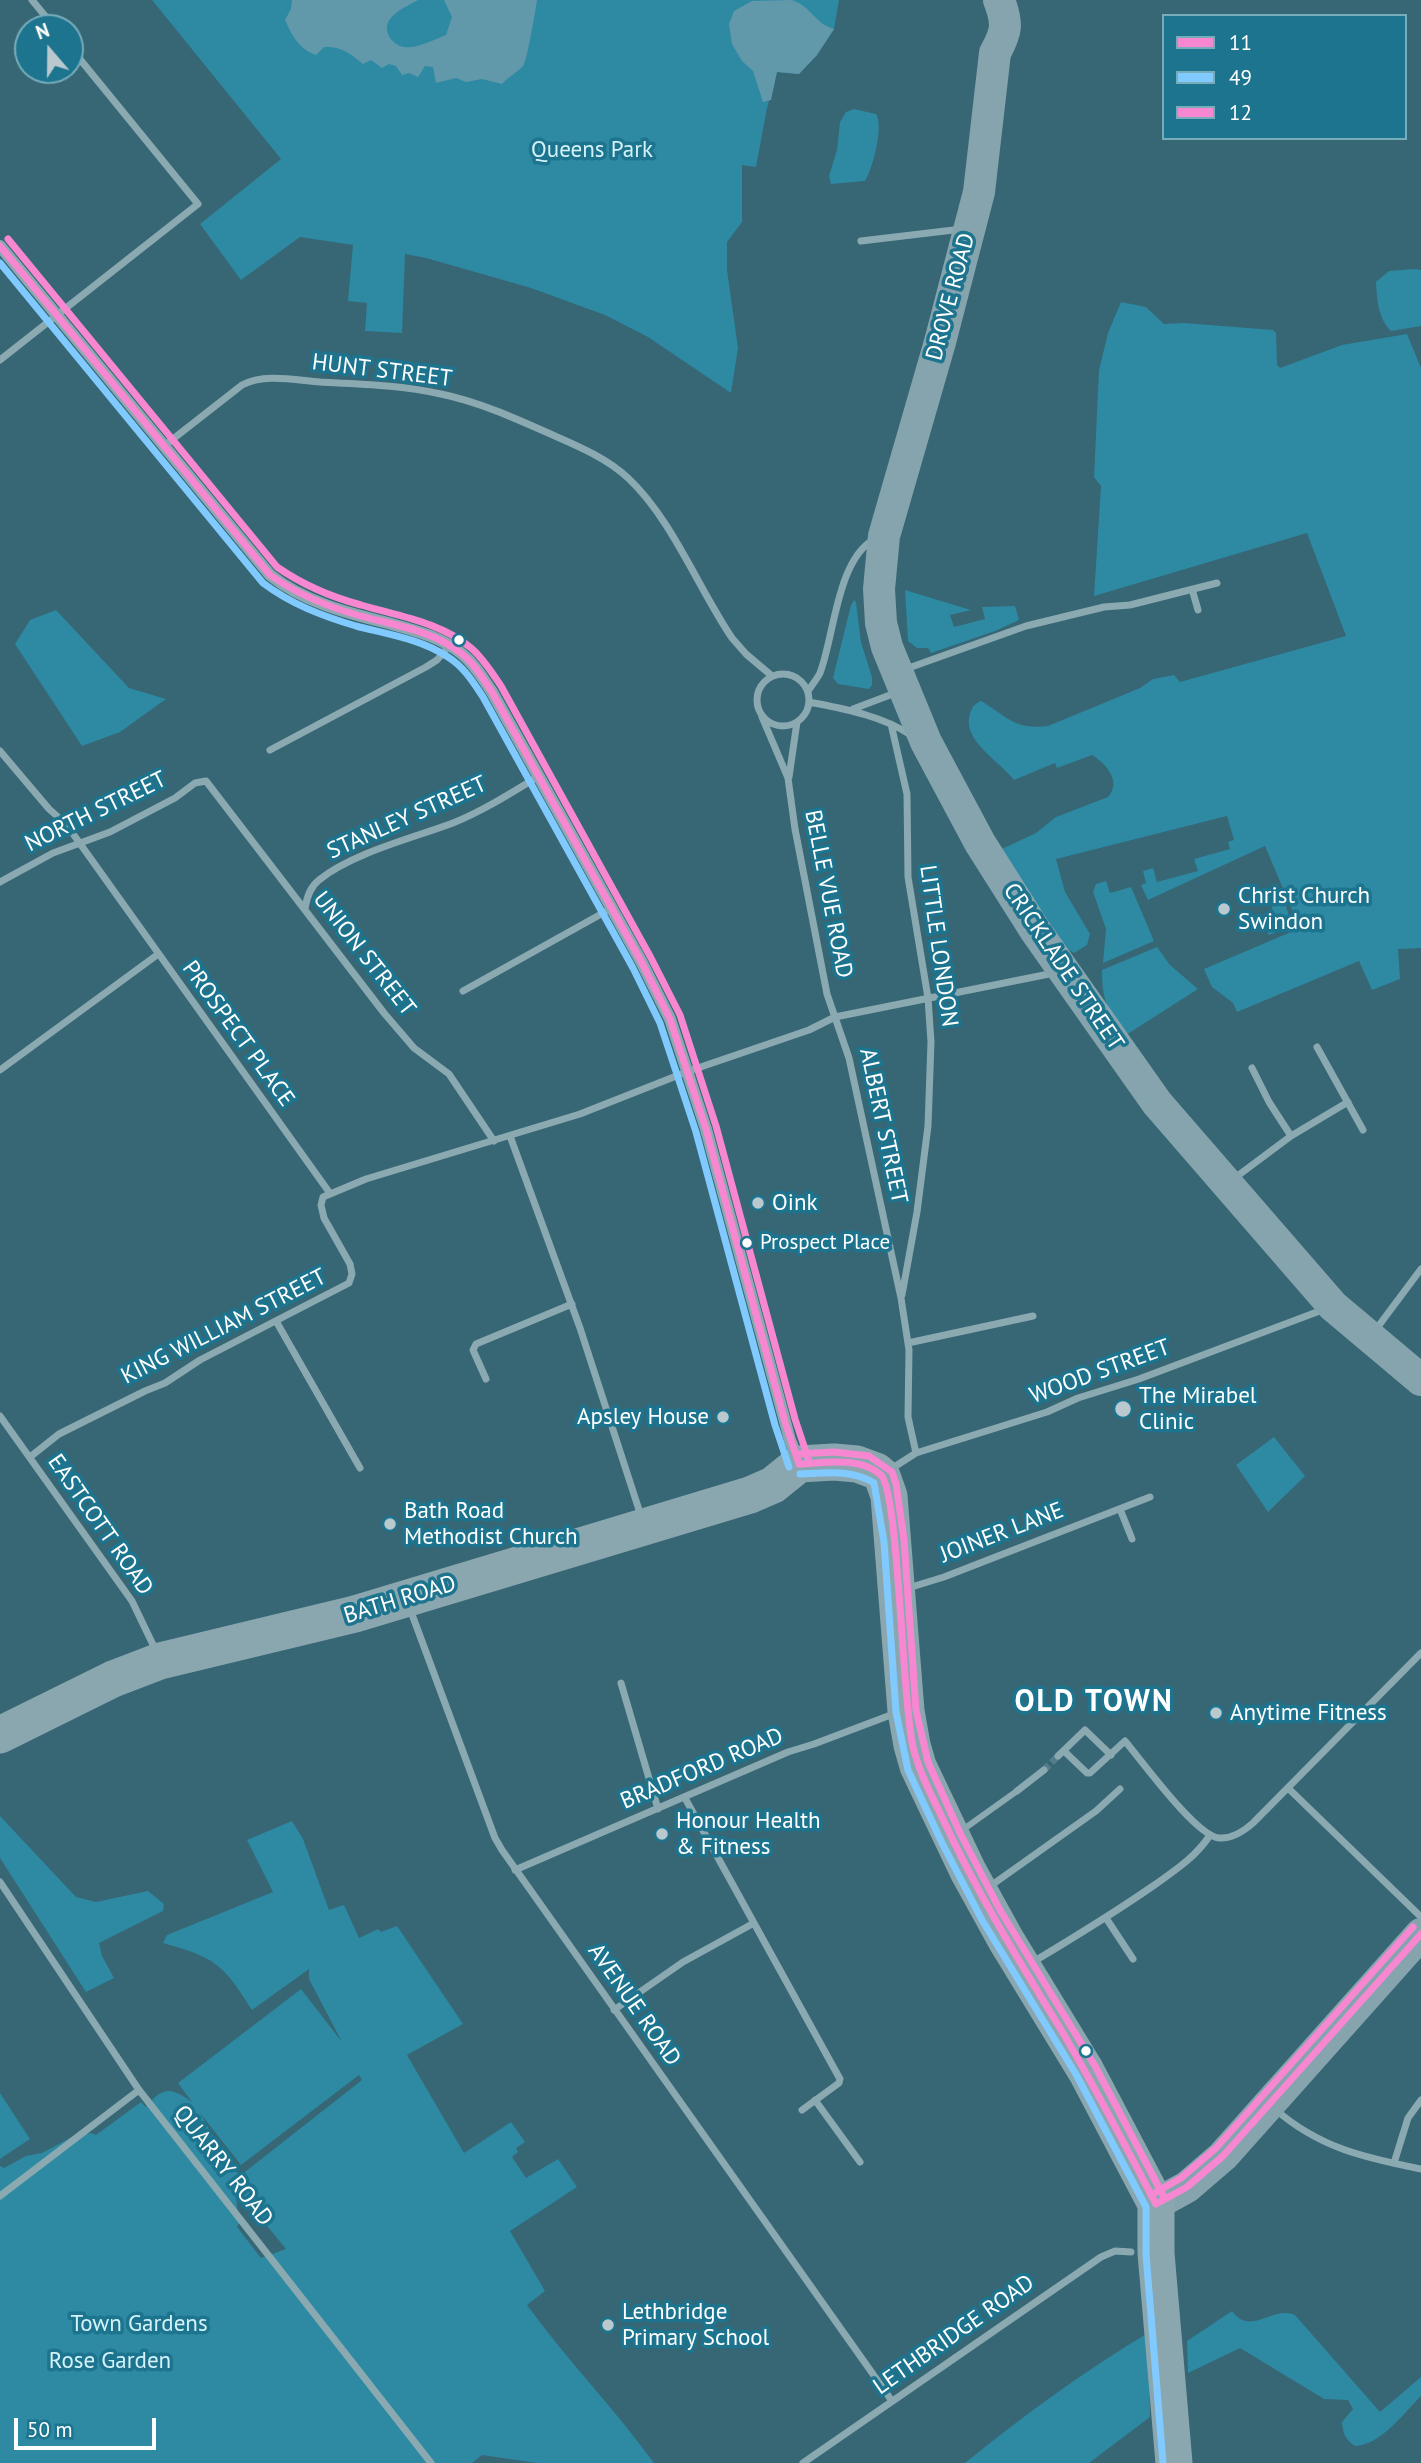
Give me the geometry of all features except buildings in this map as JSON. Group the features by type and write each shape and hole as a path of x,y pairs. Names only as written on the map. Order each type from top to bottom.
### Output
{"main road":[{"name":"DROVE ROAD","path":"879,581 884,536 970,229 983,169 995,53 989,34 990,19 999,0"},
{"name":"CRICKLADE STREET","path":"879,581 882,630 899,681 926,742 971,827 1035,930 1157,1103 1226,1185 1333,1306 1421,1380"},
{"path":"799,1464 858,1464 867,1466 882,1476 891,1509 906,1711 918,1766 979,1893 1086,2071 1156,2204 1156,2244 1174,2463"},
{"name":"BATH ROAD","path":"0,1735 113,1679 160,1661 347,1616 762,1491 799,1464"},
{"path":"1156,2204 1187,2188 1230,2149 1421,1934"}],"street":[{"path":"32,0 44,14"},
{"path":"0,360 198,204 84,64"},
{"path":"861,241 970,229"},
{"path":"0,246 276,580 329,607 423,634 450,645 474,666 492,692 668,1014 706,1129 785,1422 799,1464"},
{"name":"HUNT STREET","path":"164,446 250,381 278,379 406,388 464,400 535,427 617,468 637,487 655,511 732,638 753,662 772,676"},
{"path":"808,691 820,673 839,598 854,562 871,541 884,536"},
{"path":"853,710 899,681 1026,626 1074,614 1130,605 1217,583"},
{"path":"1192,589 1198,610"},
{"path":"270,750 426,667 437,660 450,645"},
{"path":"772,676 791,675 798,679 808,691 809,702 853,710 891,724 926,742"},
{"name":"BELLE VUE ROAD","path":"772,676 760,687 756,702 788,778 827,994 835,1017"},
{"name":"BELLE VUE ROAD","path":"788,778 797,722 806,712 809,702"},
{"path":"762,717 775,726 790,726 797,722"},
{"name":"LITTLE LONDON","path":"891,724 907,794 908,877 928,998 931,1042 928,1126 917,1212 901,1298"},
{"name":"PROSPECT PLACE","path":"0,751 49,809 60,818 329,1192"},
{"name":"STANLEY STREET","path":"305,908 311,888 316,882 340,867 457,821 539,776"},
{"name":"NORTH STREET","path":"0,882 52,853 141,816 175,798 195,783 204,780 209,783"},
{"name":"UNION STREET","path":"209,783 384,1013 414,1048 449,1074 494,1141"},
{"path":"463,991 612,908"},
{"path":"0,1070 157,955"},
{"path":"329,1192 580,1114 689,1071 809,1030 835,1017 1049,974"},
{"name":"ALBERT STREET","path":"835,1017 849,1058 901,1298 908,1343 908,1417 916,1453"},
{"path":"1317,1047 1363,1130"},
{"path":"1252,1068 1269,1102 1291,1136"},
{"path":"1226,1185 1291,1136 1348,1102"},
{"path":"510,1136 572,1304 644,1526"},
{"name":"KING WILLIAM STREET","path":"30,1457 59,1434 165,1383 200,1360 346,1285 352,1279 350,1264 321,1209 321,1200 329,1192"},
{"path":"1370,1338 1421,1269"},
{"path":"486,1379 473,1350 476,1345 572,1304"},
{"name":"WOOD STREET","path":"882,1476 916,1453 1047,1412 1078,1398 1152,1374 1333,1306"},
{"path":"908,1343 1033,1316"},
{"path":"276,1321 360,1468"},
{"name":"EASTCOTT ROAD","path":"0,1416 132,1601 160,1661"},
{"name":"JOINER LANE","path":"898,1591 944,1577 1150,1497"},
{"path":"1120,1509 1132,1539"},
{"name":"AVENUE ROAD","path":"406,1598 495,1838 892,2401"},
{"path":"1111,1755 1085,1730 1061,1754 1087,1773 1093,1772 1111,1755 1125,1741 1191,1820 1209,1835 1225,1837 1244,1830 1421,1653"},
{"path":"621,1683 658,1809"},
{"name":"BRADFORD ROAD","path":"515,1870 788,1752 818,1743 880,1717 906,1711"},
{"path":"951,1838 1044,1770"},
{"path":"1288,1788 1421,1917"},
{"path":"979,1893 1085,1820 1120,1789"},
{"path":"685,1798 840,2079 839,2083 802,2110"},
{"path":"1023,1968 1106,1918 1184,1863 1200,1849 1209,1835"},
{"name":"QUARRY ROAD","path":"0,1882 139,2090 431,2463"},
{"path":"1106,1918 1133,1959"},
{"path":"614,2010 683,1962 754,1923"},
{"path":"0,2196 139,2090"},
{"path":"816,2100 860,2162"},
{"path":"1394,2163 1408,2118 1421,2100"},
{"path":"1269,2104 1317,2140 1350,2152 1421,2169"},
{"name":"LETHBRIDGE ROAD","path":"803,2463 1101,2257 1115,2251 1132,2252"}],"green space":[{"name":"Queens Park","path":"152,0 839,0 834,29 817,55 799,74 777,72 756,167 742,165 742,222 727,242 727,270 738,348 731,393 648,337 605,315 531,288 426,258 405,254 402,333 365,331 367,303 348,301 353,245 300,237 241,280 200,224 281,159"},
{"path":"854,109 876,114 878,120 878,137 871,167 865,181 831,184 829,176 837,150 840,122 846,112"},
{"path":"1421,270 1421,326 1391,331 1381,315 1376,282 1389,271"},
{"path":"1121,302 1146,307 1164,324 1273,330 1276,333 1277,365 1280,368 1342,345 1407,334 1421,368 1421,948 1398,949 1400,979 1372,990 1359,961 1237,1012 1233,1003 1212,987 1204,969 1291,932 1296,919 1265,846 1148,900 1141,885 1146,883 1143,871 1153,868 1157,882 1198,871 1194,859 1230,849 1228,842 1234,840 1227,816 1056,859 1065,892 1090,934 1087,945 1074,953 1066,948 1002,849 1036,833 1056,817 1108,797 1112,791 1113,779 1107,768 1092,755 1057,768 1055,763 1014,780 972,735 969,718 978,702 981,701 1019,724 1048,726 1140,688 1153,679 1174,675 1180,682 1346,636 1307,533 1094,596 1101,486 1094,477 1099,370 1108,333"},
{"path":"905,590 971,610 950,615 954,627 985,619 982,607 1015,606 1019,620 931,653 928,648 917,648 908,641"},
{"path":"854,600 861,642 872,677 869,689 838,684 833,678"},
{"path":"56,610 129,688 166,699 120,732 82,746 15,644 30,620"},
{"path":"1106,881 1110,893 1131,887 1154,941 1103,963 1106,929 1093,892 1096,884"},
{"path":"1284,900 1291,922 1287,928 1269,935 1262,924 1269,921 1274,913 1271,905"},
{"path":"1157,947 1170,965 1198,989 1126,1035 1107,1005 1102,970"},
{"path":"1274,1437 1305,1476 1268,1512 1236,1465"},
{"path":"0,1816 76,1897 96,1902 148,1891 164,1904 163,1911 99,1943 102,1956 114,1978 86,1992 0,1858"},
{"path":"292,1821 303,1839 329,1910 344,1905 359,1938 378,1929 381,1932 397,1926 463,2024 407,2055 464,2153 511,2122 525,2142 516,2148 518,2152 512,2157 526,2178 558,2159 577,2187 510,2231 545,2291 527,2305 654,2463 537,2463 482,2455 472,2463 0,2463 0,2166 4,2168 26,2156 42,2153 72,2137 91,2133 96,2135 141,2102 146,2107 162,2092 173,2091 192,2102 178,2083 301,1989 342,2042 309,1979 309,1969 252,2010 233,1982 216,1965 195,1953 163,1943 167,1935 273,1892 247,1840","holes":["359,2075 362,2080 241,2175 232,2169 200,2113 241,2165","235,2187 286,2249 261,2258 237,2227 239,2223"]},
{"path":"0,2093 30,2139 0,2159"},
{"path":"1232,2311 1247,2321 1286,2313 1295,2315 1380,2412 1421,2377 1421,2396 1383,2434 1365,2444 1355,2446 1347,2438 1342,2426 1342,2422 1353,2409 1348,2400 1324,2399 1240,2348 1188,2373 1187,2341"},
{"path":"1148,2333 1150,2417 1089,2463 965,2463 1054,2395"}],"shaded area":[{"path":"292,0 418,0 400,10 387,25 390,38 396,44 414,47 446,35 452,17 444,0 537,0 525,62 502,84 482,79 466,82 456,78 436,83 433,67 425,66 418,77 409,73 402,75 396,66 389,64 382,68 371,60 363,64 335,48 324,47 316,55 297,41 285,20"},
{"path":"792,0 834,29 817,55 799,74 777,72 771,100 763,102 753,71 742,61 732,44 729,24 734,11 752,1"}],"tunnel":[{"path":"1044,1770 1058,1756"}],"transit line":[{"name":"12","path":"8,239 277,567 328,594 446,632 475,652 501,686 680,1015 716,1126 795,1419 809,1461"},
{"name":"11","path":"0,246 270,575 301,594 323,603 438,639 467,658 492,692 642,963 670,1019 706,1129 785,1422 799,1464"},
{"name":"49","path":"0,263 263,583 319,614 415,641 438,651 459,665 483,697 633,968 660,1023 696,1132 775,1425 789,1467"},
{"name":"12","path":"798,1454 834,1452 869,1456 892,1472 904,1540 916,1710 928,1762 960,1833 1000,1910 1095,2066 1165,2199"},
{"name":"11","path":"799,1464 853,1463 873,1469 881,1475 887,1490 892,1519 909,1723 913,1747 922,1773 982,1896 1085,2071 1156,2204"},
{"name":"49","path":"800,1474 847,1474 874,1483 884,1542 896,1712 908,1770 982,1920 1077,2076 1146,2207 1146,2254 1163,2463"},
{"name":"12","path":"1151,2195 1181,2178 1216,2148 1413,1927"},
{"name":"11","path":"1156,2204 1187,2187 1223,2156 1421,1934"}],"place":[{"name":"Christ Church Swindon","path":"1224,909"},
{"name":"Oink","path":"758,1203"},
{"name":"Prospect Place","path":"747,1243"},
{"name":"The Mirabel Clinic","path":"1123,1409"},
{"name":"Apsley House","path":"723,1417"},
{"name":"Bath Road Methodist Church","path":"390,1524"},
{"name":"Anytime Fitness","path":"1216,1713"},
{"name":"Honour Health & Fitness","path":"662,1834"},
{"name":"Lethbridge Primary School","path":"608,2325"}],"district":[{"name":"OLD TOWN","path":"1094,1702"}],"park label":[{"name":"Town Gardens","path":"139,2324"},
{"name":"Rose Garden","path":"110,2361"}]}
